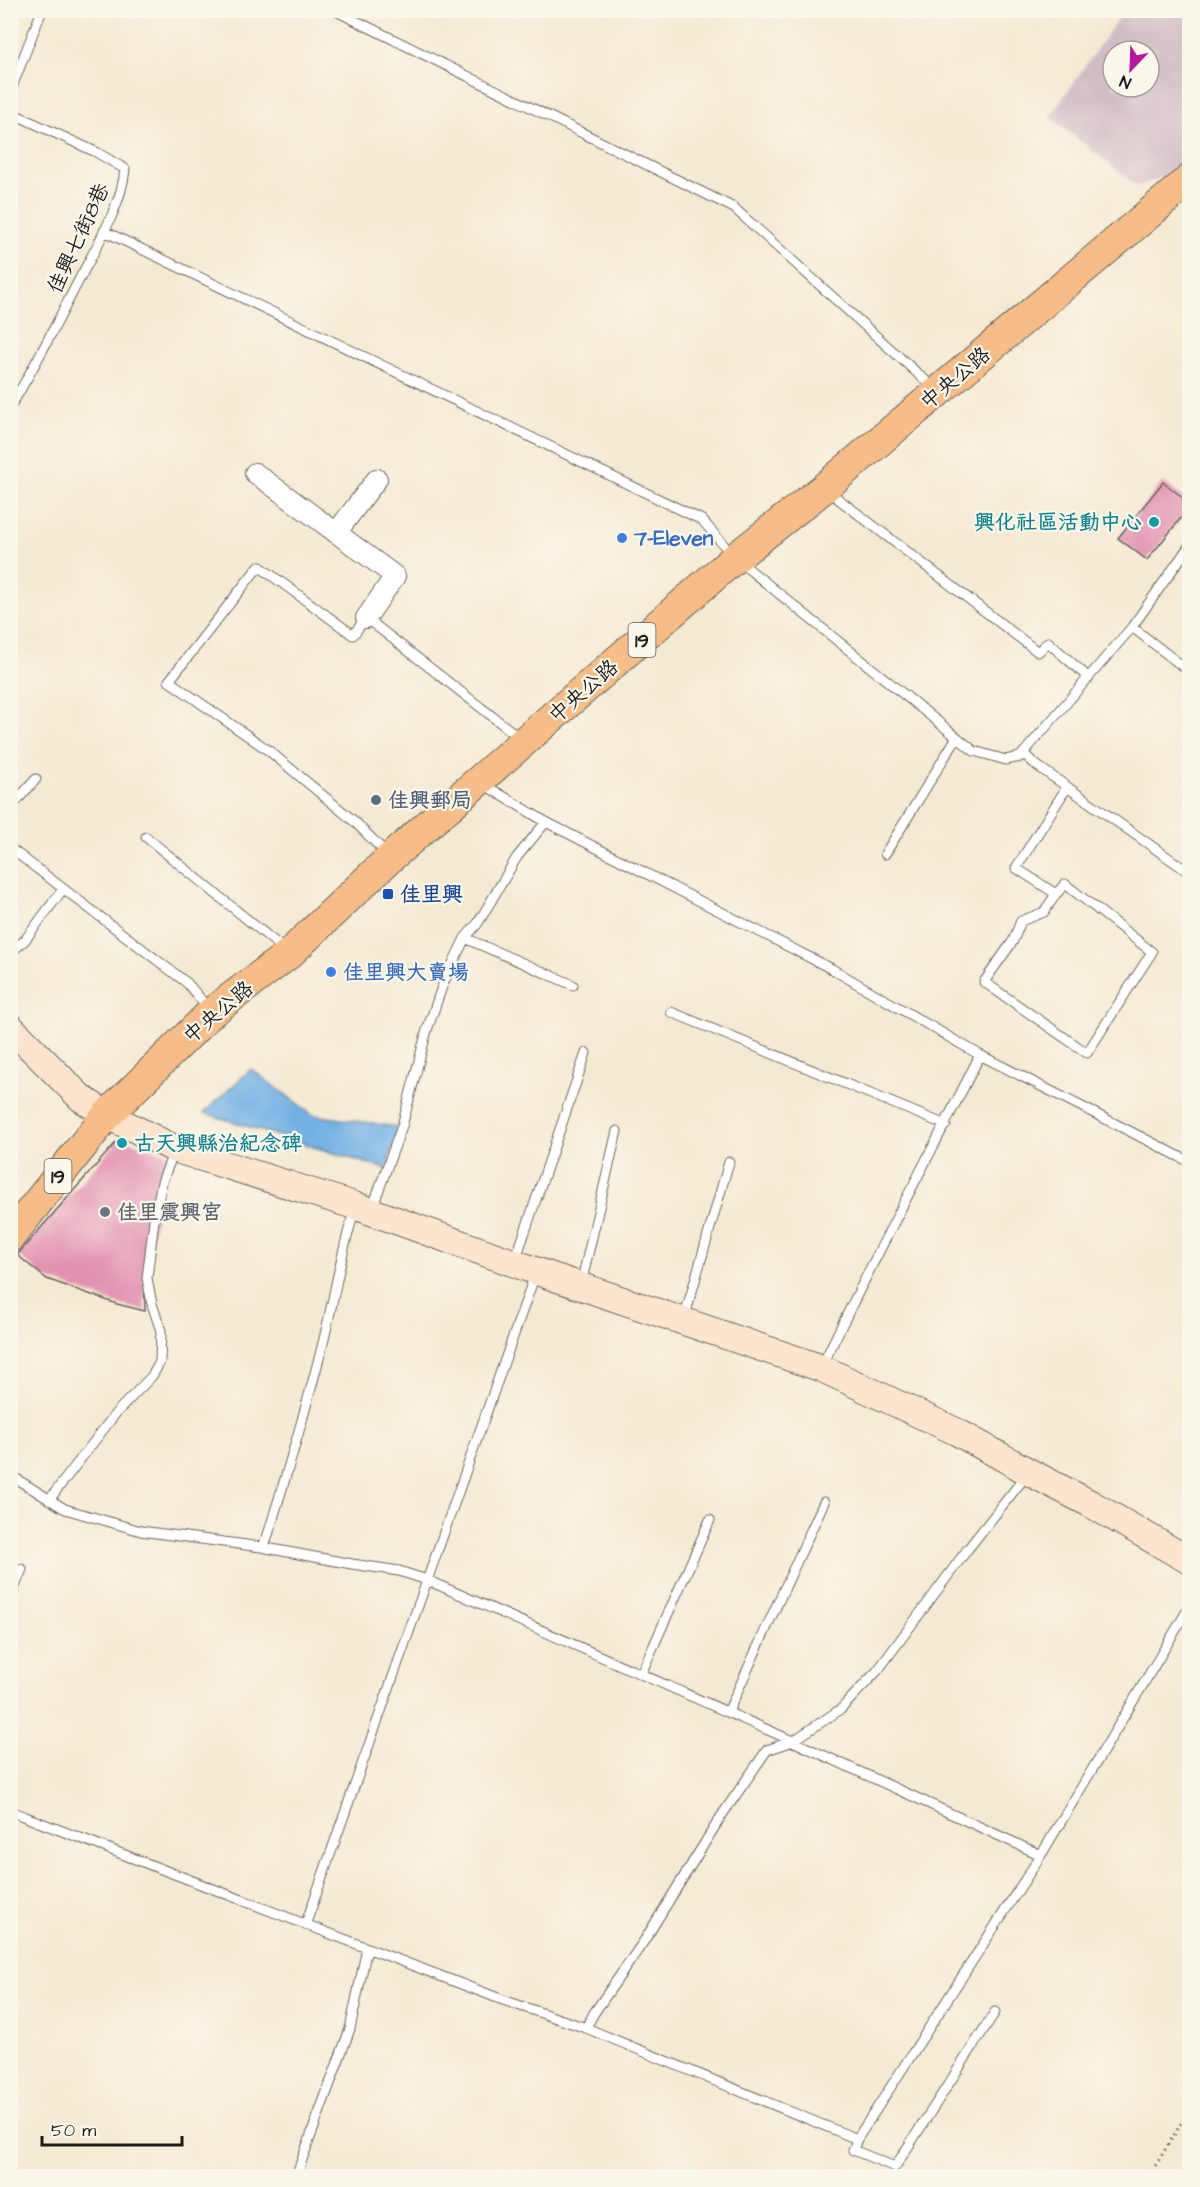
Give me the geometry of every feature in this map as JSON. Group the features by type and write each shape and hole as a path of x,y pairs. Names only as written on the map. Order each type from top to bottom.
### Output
{"main road":[{"name":"中央公路","path":"10,1237 107,1115 212,1012 289,954 391,857 735,558 824,488 1190,179"}],"street":[{"path":"255,472 395,576 366,618"},
{"path":"336,533 377,479"},
{"path":"13,1035 81,1098 107,1115 175,1149 364,1209 525,1267 821,1368 957,1432 1091,1504 1190,1562"}],"lane":[{"path":"10,92 42,10"},
{"path":"334,10 734,208 939,392"},
{"name":"佳興七街8巷","path":"10,105 14,114 96,152 125,169 124,181 104,231 28,378 10,407"},
{"path":"104,231 702,520 735,558 974,751 1006,760 1020,757 1132,627 1190,545"},
{"path":"824,488 1038,652 1048,642 1089,678"},
{"path":"391,857 355,822 268,750 169,681 259,566 353,635 366,618 525,742"},
{"path":"1132,627 1190,672"},
{"path":"885,854 957,737"},
{"path":"1023,753 1066,787 1190,873"},
{"path":"10,808 36,779"},
{"path":"479,782 546,822 832,969 980,1055 1190,1162"},
{"path":"1056,894 1016,868 1066,787"},
{"path":"261,1546 266,1541 287,1473 322,1346 344,1244 364,1209 377,1195 402,1126 427,1030 443,984 465,938 478,923 517,857 546,822"},
{"path":"146,837 289,954"},
{"path":"10,848 187,982 212,1012"},
{"path":"1065,884 1152,952 1087,1053 984,982 1013,941 1021,921 1044,912 1056,894 1065,884"},
{"path":"10,953 25,940 63,889"},
{"path":"465,938 573,985"},
{"path":"671,1012 946,1125"},
{"path":"306,1923 428,1580 525,1267 586,1053"},
{"path":"821,1368 875,1257 946,1125 980,1055"},
{"path":"581,1286 617,1131"},
{"path":"49,1500 117,1413 152,1376 160,1362 161,1331 152,1304 147,1278 160,1191 175,1149"},
{"path":"684,1322 729,1162"},
{"path":"586,2028 644,1941 722,1815 767,1750 793,1741 841,1709 878,1670 967,1550 1029,1472"},
{"path":"10,1475 65,1509 141,1531 261,1546 399,1571 428,1580 793,1741 1041,1855"},
{"path":"728,1712 824,1502"},
{"path":"641,1674 710,1520"},
{"path":"10,1599 22,1569"},
{"path":"995,2012 895,2167 853,2150 857,2139 1041,1855 1190,1606"},
{"path":"10,1811 503,2000 586,2028 857,2139"},
{"path":"296,2176 350,2029 367,1948"}],"path":[{"path":"1149,2176 1190,2109"}],"shaded area":[{"path":"1123,11 1189,11 1189,169 1137,186 1050,117 1101,43 1101,99 1161,99 1161,39 1104,39"}],"water":[{"path":"251,1069 313,1115 399,1127 386,1169 204,1113"}],"building":[{"name":"興化社區活動中心","path":"1163,482 1190,503 1190,507 1147,560 1118,538"},
{"name":"佳里震興宮","path":"120,1138 175,1156 163,1180 144,1278 145,1311 117,1304 47,1279 17,1255"}],"place":[{"name":"興化社區活動中心","path":"1154,522"},
{"name":"7-Eleven","path":"622,538"},
{"name":"佳興郵局","path":"376,800"},
{"name":"佳里興","path":"388,894"},
{"name":"佳里興大賣場","path":"331,972"},
{"name":"古天興縣治紀念碑","path":"122,1143"},
{"name":"佳里震興宮","path":"105,1212"}]}
